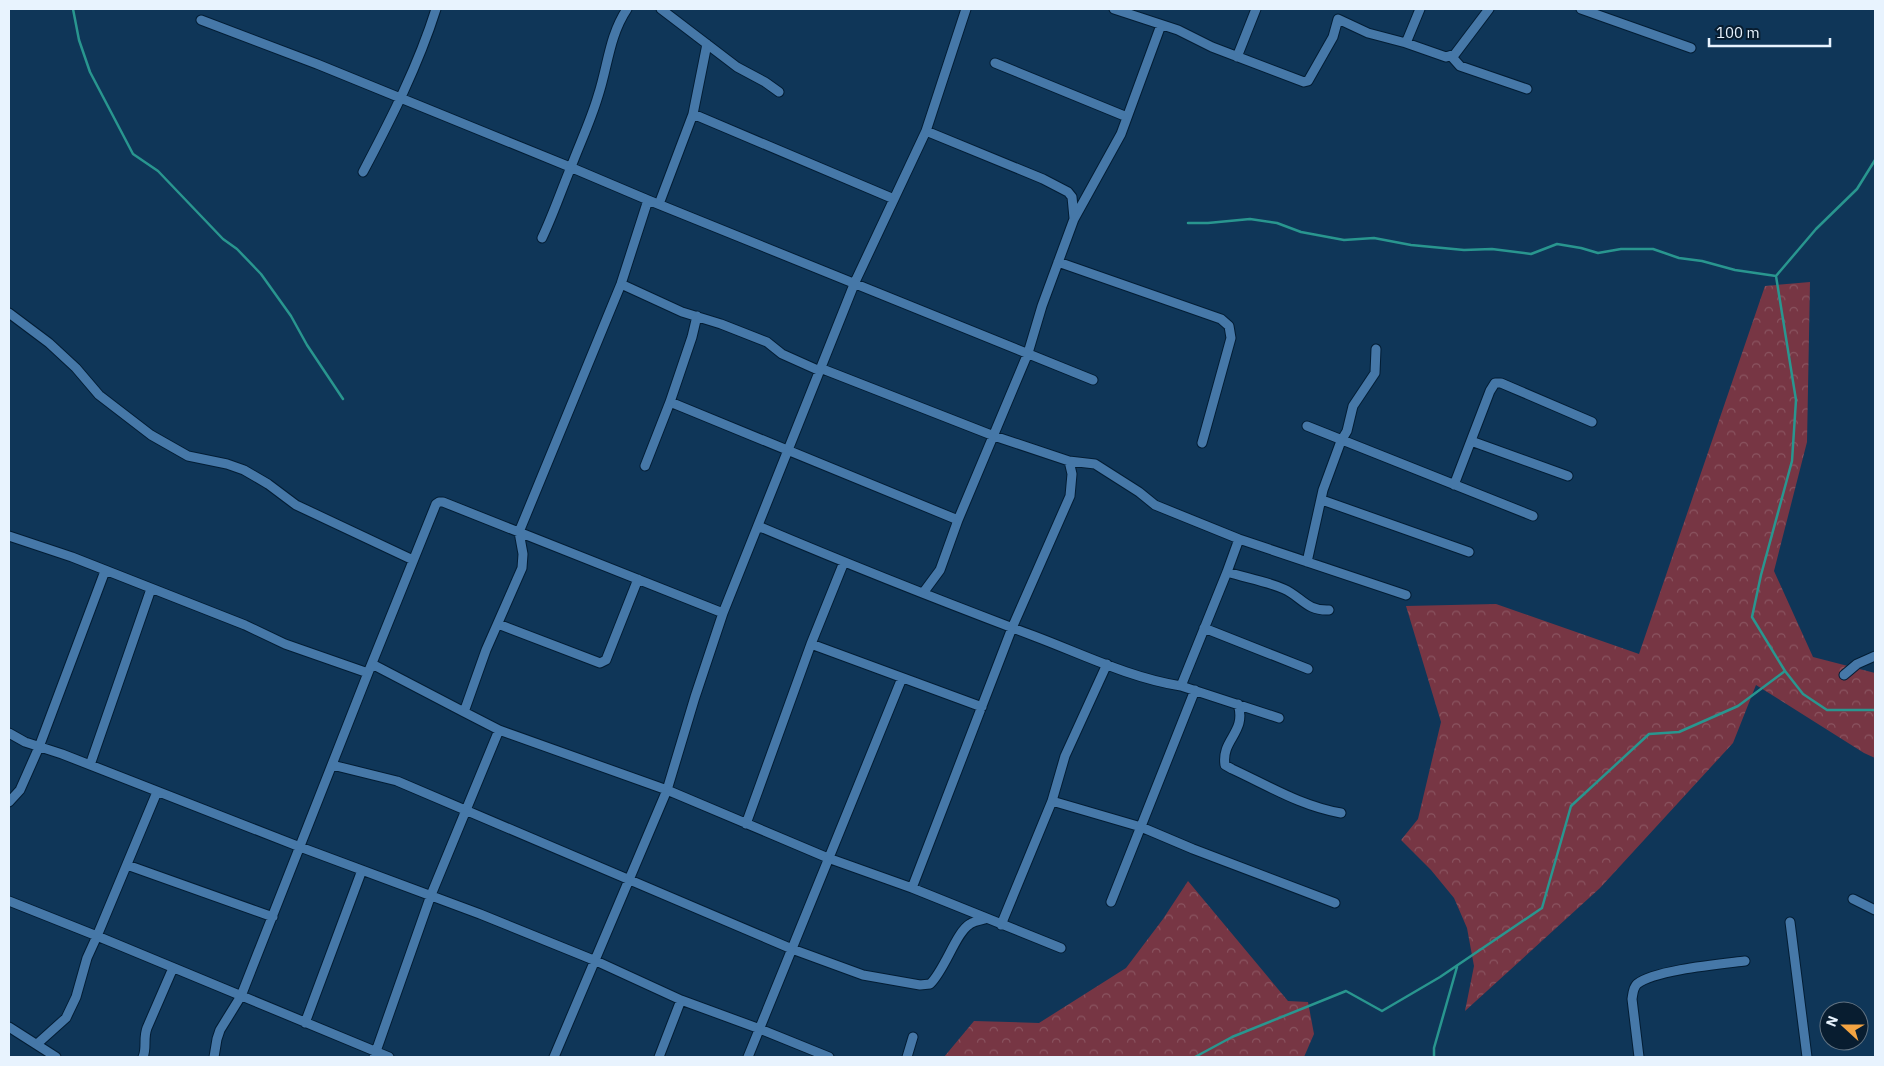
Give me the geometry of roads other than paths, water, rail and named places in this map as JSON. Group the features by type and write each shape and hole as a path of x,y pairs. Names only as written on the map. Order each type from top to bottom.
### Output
{"street":[{"path":"363,172 402,99 426,41 436,9"},
{"path":"542,238 557,206 570,167 598,99 605,74 609,48 620,19 627,9"},
{"path":"661,9 737,67 779,92"},
{"path":"554,1057 667,790 723,613 789,452 855,282 926,131 966,9"},
{"path":"1114,9 1178,30 1212,47 1304,82 1308,80 1333,36 1338,19 1338,9"},
{"path":"1237,57 1256,9"},
{"path":"1406,43 1420,9"},
{"path":"1338,19 1368,33 1406,43 1446,58 1452,57 1489,9"},
{"path":"1581,9 1691,48"},
{"path":"201,20 402,99 1093,380"},
{"path":"923,593 940,570 958,520 1028,353 1033,333 1074,219 1121,134 1161,25"},
{"path":"659,204 693,114 707,44"},
{"path":"1452,57 1460,66 1526,89"},
{"path":"995,64 1127,117"},
{"path":"693,114 894,199"},
{"path":"926,131 1043,179 1068,192 1072,197 1074,219"},
{"path":"464,712 486,650 522,568 523,554 519,532 621,284 648,200"},
{"path":"1058,262 1221,319 1229,326 1231,338 1202,443"},
{"path":"621,284 682,312 767,342 782,354 994,436 1069,461 1095,464 1139,492 1155,505 1238,539 1406,595"},
{"path":"9,314 49,343 76,368 99,395 151,435 188,456 219,462 244,470 268,484 296,505 413,560"},
{"path":"645,466 670,402 697,316"},
{"path":"1307,562 1322,500 1341,441 1347,431 1356,399 1375,373 1376,349"},
{"path":"1454,485 1490,391 1495,383 1501,383 1592,422"},
{"path":"670,402 958,520"},
{"path":"1307,426 1533,516"},
{"path":"1471,441 1568,476"},
{"path":"912,888 1012,628 1070,496 1072,474 1069,461"},
{"path":"1322,500 1469,552"},
{"path":"214,1057 220,1030 241,996 436,504 443,502 723,613"},
{"path":"758,526 844,562 1152,681 1195,690 1279,718"},
{"path":"9,536 72,557 245,625 285,644 370,668 499,730 667,790 828,858 912,888 1060,948"},
{"path":"1181,686 1227,572 1238,539"},
{"path":"746,824 811,644 844,562"},
{"path":"9,802 20,790 39,747 105,571"},
{"path":"1227,572 1286,590 1312,608 1329,610"},
{"path":"498,624 600,663 606,660 638,579"},
{"path":"90,766 151,589"},
{"path":"1204,628 1308,669"},
{"path":"811,644 982,706"},
{"path":"1844,675 1857,664 1875,656"},
{"path":"1001,925 1052,801 1065,756 1107,664"},
{"path":"748,1057 902,678"},
{"path":"1111,902 1195,690"},
{"path":"1238,704 1241,720 1226,750 1224,757 1225,765 1296,800 1316,808 1341,813"},
{"path":"374,1055 431,895 499,730"},
{"path":"9,733 39,747 431,895 596,961 681,1000 829,1057"},
{"path":"332,765 397,781 628,881 792,949 863,975 920,985 930,984 937,977 963,930 970,924 985,919"},
{"path":"36,1044 66,1018 76,997 87,958 157,792"},
{"path":"1052,801 1142,827 1335,903"},
{"path":"127,866 273,917"},
{"path":"305,1023 362,870"},
{"path":"1853,899 1875,910"},
{"path":"9,901 305,1023 374,1055 389,1057"},
{"path":"1790,922 1807,1057"},
{"path":"1639,1057 1632,998 1633,989 1636,985 1661,973 1745,961"},
{"path":"143,1057 145,1051 144,1035 173,968"},
{"path":"659,1057 681,1000"},
{"path":"9,1027 56,1057"},
{"path":"906,1057 913,1037"}],"waterway":[{"path":"73,9 79,40 90,72 133,154 158,171 223,239 237,249 261,274 291,316 307,345 343,399"},
{"path":"1875,160 1857,189 1816,229 1776,276 1796,400 1792,461 1761,575 1752,617 1785,671 1803,694 1827,710 1875,710"},
{"path":"1188,223 1250,219 1277,223 1301,232 1344,240 1374,238 1411,245 1464,250 1492,249 1531,254 1557,244 1598,253 1621,249 1653,249 1679,258 1702,261 1735,270 1776,276"},
{"path":"1195,1057 1232,1037 1346,991 1382,1011 1440,977 1542,908 1571,806 1649,734 1679,732 1738,706 1785,671"},
{"path":"1434,1057 1434,1048 1457,967"}]}
